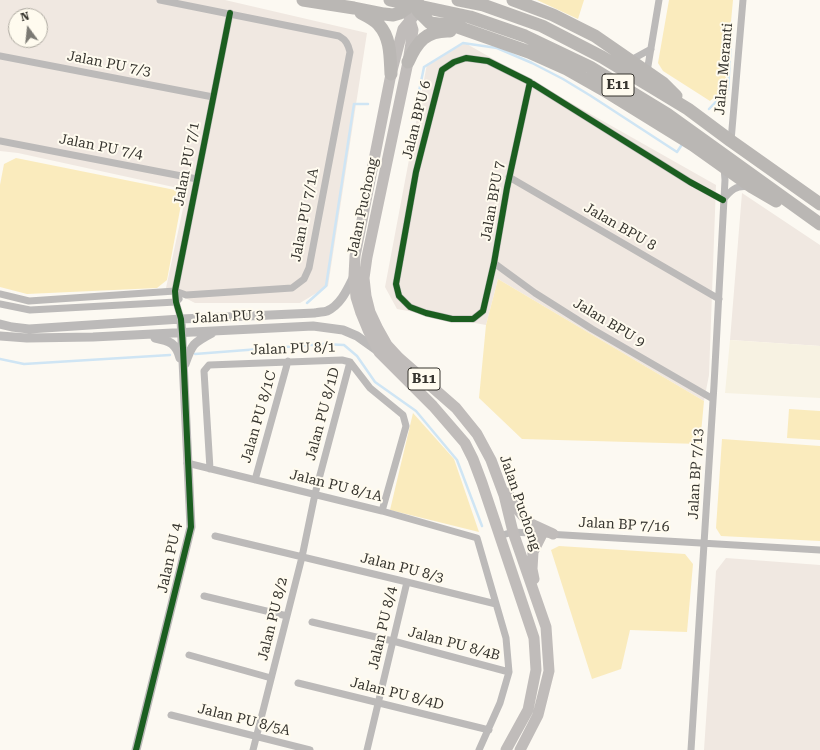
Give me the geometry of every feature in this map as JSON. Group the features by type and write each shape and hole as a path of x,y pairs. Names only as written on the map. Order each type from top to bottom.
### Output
{"highway":[{"path":"303,0 393,15 412,8 430,23 455,26 529,52 567,69 647,116 693,145 752,188 820,225"},
{"name":"E11","path":"390,0 470,17 525,36 590,67 667,114 820,225"},
{"name":"E11","path":"458,0 483,5 542,26 602,57 688,108 731,141 820,204"},
{"path":"513,0 553,15 595,36 663,82 688,108"},
{"path":"354,8 379,25 386,36 391,74"},
{"path":"408,62 415,47 425,37 434,32 472,32"}],"main road":[{"name":"Jalan Puchong","path":"412,8 413,30 408,62 367,257 364,278 366,296 370,312 387,345 399,358 456,408 477,434 491,460 504,495 514,532 546,627 549,671 538,714 520,750"},
{"name":"Jalan Puchong","path":"412,8 403,28 391,74 355,256 354,276 356,297 360,313 379,352 432,406 464,443 473,459 534,638 536,670 528,710 506,750"},
{"path":"491,460 513,504 529,523 547,534 533,552 532,569 540,609"}],"street":[{"name":"Jalan PU 7/1A","path":"0,294 29,301 175,291 186,295 292,288 304,279 309,268 350,52 345,40 340,36 160,0"},
{"path":"647,72 659,0"},
{"name":"Jalan Meranti","path":"731,141 743,0"},
{"name":"Jalan PU 7/1","path":"180,319 175,291 230,13"},
{"path":"628,58 651,49"},
{"name":"Jalan PU 7/3","path":"0,56 213,97"},
{"name":"Jalan BPU 6","path":"473,319 452,319 426,313 410,307 399,296 396,284 416,172 442,70 454,62 466,58 488,61 530,82 690,182 723,200"},
{"name":"Jalan BPU 7","path":"473,319 483,311 494,263 509,177 530,82"},
{"name":"Jalan PU 7/4","path":"0,141 197,179"},
{"name":"Jalan BP 7/13","path":"691,750 719,299 725,180 724,167"},
{"name":"Jalan BPU 8","path":"509,177 719,299"},
{"path":"723,200 730,190 737,187 743,186 752,188"},
{"name":"Jalan BPU 9","path":"494,263 535,293 586,325 713,399"},
{"name":"Jalan PU 3","path":"0,324 29,329 180,319 315,313 327,311 343,298 354,276"},
{"path":"0,304 30,310 176,302 186,295"},
{"name":"Jalan PU 4","path":"136,750 191,527 184,369 180,319"},
{"name":"Jalan PU 3","path":"0,335 34,338 182,334 313,326 343,330 357,336 379,352"},
{"path":"184,369 191,346 216,332"},
{"path":"145,335 166,340 173,344 178,350 184,369"},
{"name":"Jalan PU 8/1","path":"210,469 204,371 206,367 209,365 342,360 350,362 370,388 403,414 405,419 406,426 382,511"},
{"name":"Jalan PU 8/1C","path":"255,480 288,361"},
{"name":"Jalan PU 8/1D","path":"315,494 350,362"},
{"name":"Jalan PU 8/1A","path":"187,463 382,511 477,538 496,604"},
{"name":"Jalan PU 8/2","path":"253,750 302,557 315,494"},
{"name":"Jalan BP 7/16","path":"499,536 514,532 820,550"},
{"name":"Jalan PU 8/3","path":"215,536 496,604"},
{"name":"Jalan PU 8/4","path":"367,750 407,582"},
{"path":"204,596 287,616"},
{"path":"479,750 500,703 509,672 506,638 496,604"},
{"name":"Jalan PU 8/4B","path":"312,622 393,641 509,672"},
{"path":"189,655 271,678"},
{"name":"Jalan PU 8/4D","path":"298,683 489,730"},
{"name":"Jalan PU 8/5A","path":"171,714 310,750"}],"shaded area":[{"path":"0,0 225,0 367,33 328,286 300,303 195,303 166,288 185,199 178,188 18,153 0,151"},
{"path":"537,0 584,0 578,19"},
{"path":"669,0 733,0 725,87 710,101 663,71 658,63"},
{"path":"465,43 716,185 709,375 704,401 498,279 486,325 397,309 385,287 427,64"},
{"path":"16,158 175,190 182,199 167,280 157,288 27,294 0,287 0,185 4,164"},
{"path":"742,193 820,245 820,346 730,340"},
{"path":"498,279 704,401 700,444 522,439 479,398 486,325"},
{"path":"730,340 820,346 820,398 725,393"},
{"path":"789,409 820,411 820,440 787,438"},
{"path":"413,413 454,459 479,532 390,510"},
{"path":"722,439 820,446 820,541 721,536 716,528"},
{"path":"559,546 685,554 693,564 687,632 630,630 621,669 592,679 551,550"},
{"path":"726,558 820,565 820,750 704,750 716,571"}],"waterway":[{"path":"709,109 728,89 732,25"},
{"path":"415,111 424,67 463,43 497,48 532,63 591,96 677,152 681,146"},
{"path":"307,303 326,286 354,104 368,104"},
{"path":"195,354 324,344 344,345 357,356 375,382 416,411 457,460 482,526"},
{"path":"0,359 24,364 170,355"}],"cycle path":[{"path":"136,750 191,527 183,348 181,319 176,302 175,291 230,13"},
{"path":"530,82 507,188 494,263 483,311 473,319 452,319 426,313 410,307 399,296 396,284 416,172 442,70 454,62 466,58 488,61 530,82 690,182 723,200"}]}
